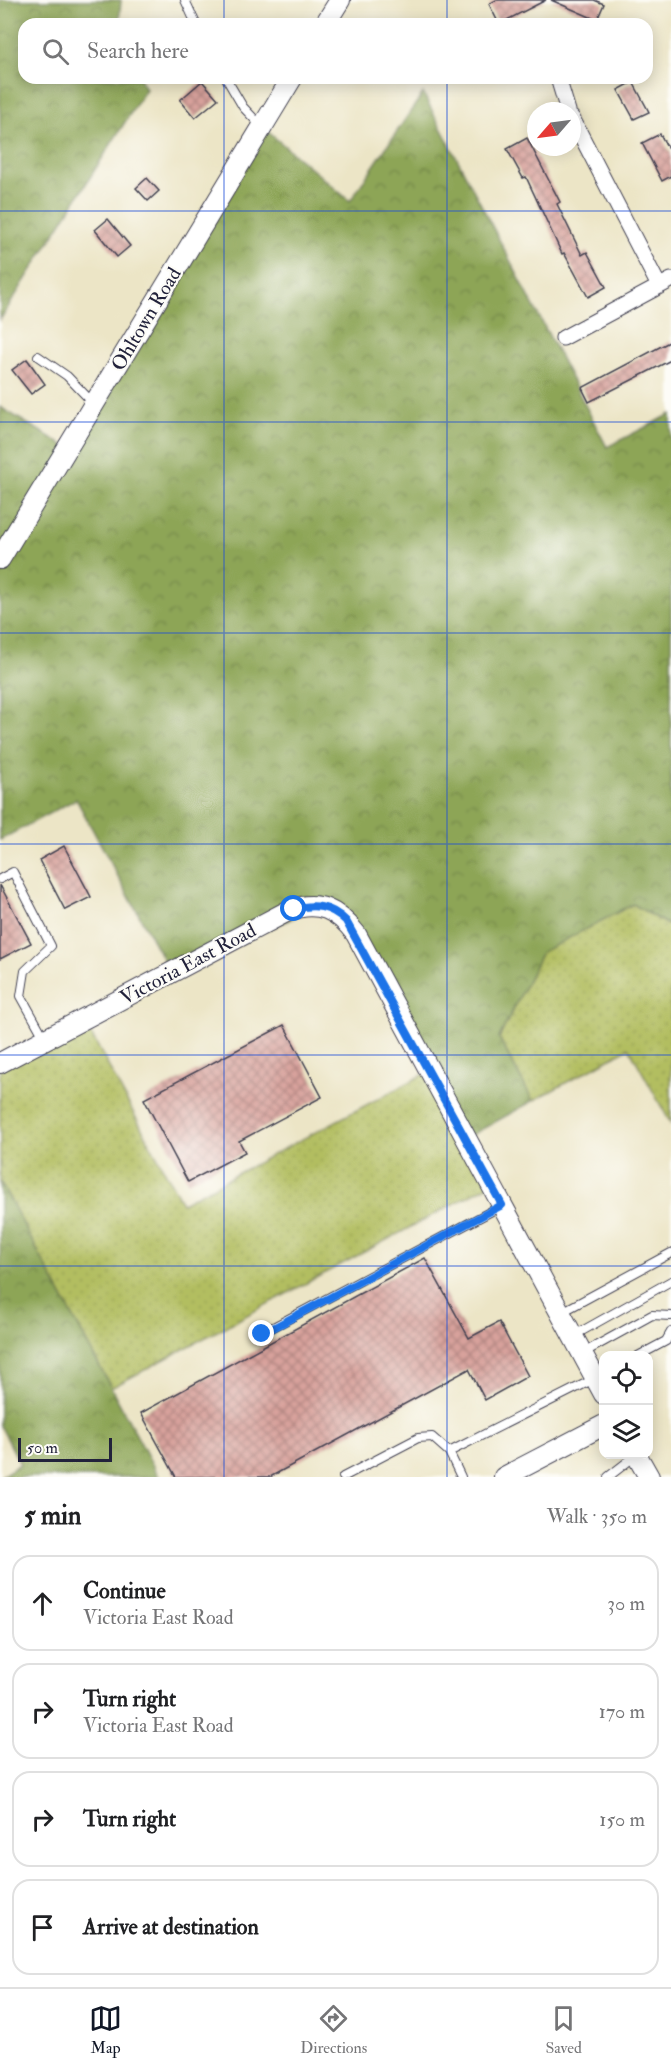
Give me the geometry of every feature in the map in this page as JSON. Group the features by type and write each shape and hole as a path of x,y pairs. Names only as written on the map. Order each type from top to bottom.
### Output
{"street":[{"path":"329,18 340,0"},
{"name":"Ohltown Road","path":"0,559 288,84"},
{"path":"560,84 565,102"},
{"path":"563,338 665,283 581,134"},
{"name":"Victoria East Road","path":"0,1063 288,911 307,906 330,909 346,921 356,934 582,1353 599,1379"},
{"path":"504,1477 599,1427"},
{"path":"639,1459 649,1477"}],"lane":[{"path":"185,0 193,18"},
{"path":"230,84 243,107 262,127"},
{"path":"38,356 67,376 94,404"},
{"path":"0,879 13,872 51,946 25,971 21,996 45,1039"},
{"path":"262,1334 502,1205"},
{"path":"561,1313 671,1253"},
{"path":"573,1336 671,1281"},
{"path":"582,1353 652,1315 671,1316"},
{"path":"647,1351 666,1341 671,1332"},
{"path":"449,1452 599,1383"},
{"path":"344,1477 418,1438 432,1437 449,1452 461,1477"},
{"path":"608,1477 632,1459"}],"green space":[{"path":"0,0 121,0 120,18 18,18 18,84 143,84 146,89 0,320"},
{"path":"423,93 607,447 671,414 671,927 633,904 542,952 499,1038 533,1101 466,1138 356,934 319,906 171,974 76,799 0,840 0,407 68,448 262,127 350,201"},
{"path":"633,904 671,927 671,1124 629,1048 533,1101 499,1038 542,952"},
{"path":"83,1019 182,1203 430,1071 491,1184 111,1388 0,1181 0,1063"},
{"path":"0,1181 159,1477 0,1477 20,1464 0,1425"}],"building":[{"path":"496,0 546,0 511,18 496,18 489,4"},
{"path":"551,0 594,0 604,4 598,18 592,18"},
{"path":"199,84 205,84 218,99 195,118 180,100"},
{"path":"634,84 649,112 634,119 618,90"},
{"path":"660,134 671,154 671,176 662,181 642,143"},
{"path":"527,138 527,156 536,156 560,202 557,204 582,255 587,252 606,287 588,297 564,253 562,254 526,177 523,178 507,149"},
{"path":"147,178 159,191 148,201 136,188"},
{"path":"108,219 130,246 117,257 95,230"},
{"path":"671,341 671,360 589,402 582,388"},
{"path":"27,359 45,384 31,394 12,370"},
{"path":"64,846 91,897 65,910 39,860"},
{"path":"0,885 31,943 0,959"},
{"path":"284,1025 322,1097 239,1141 245,1152 188,1182 144,1099"},
{"path":"425,1258 469,1338 499,1322 528,1376 485,1400 469,1369 270,1477 176,1477 141,1413"}],"route":[{"path":"262,1334 502,1205 356,934 339,914 330,909 307,906 294,909"}]}
